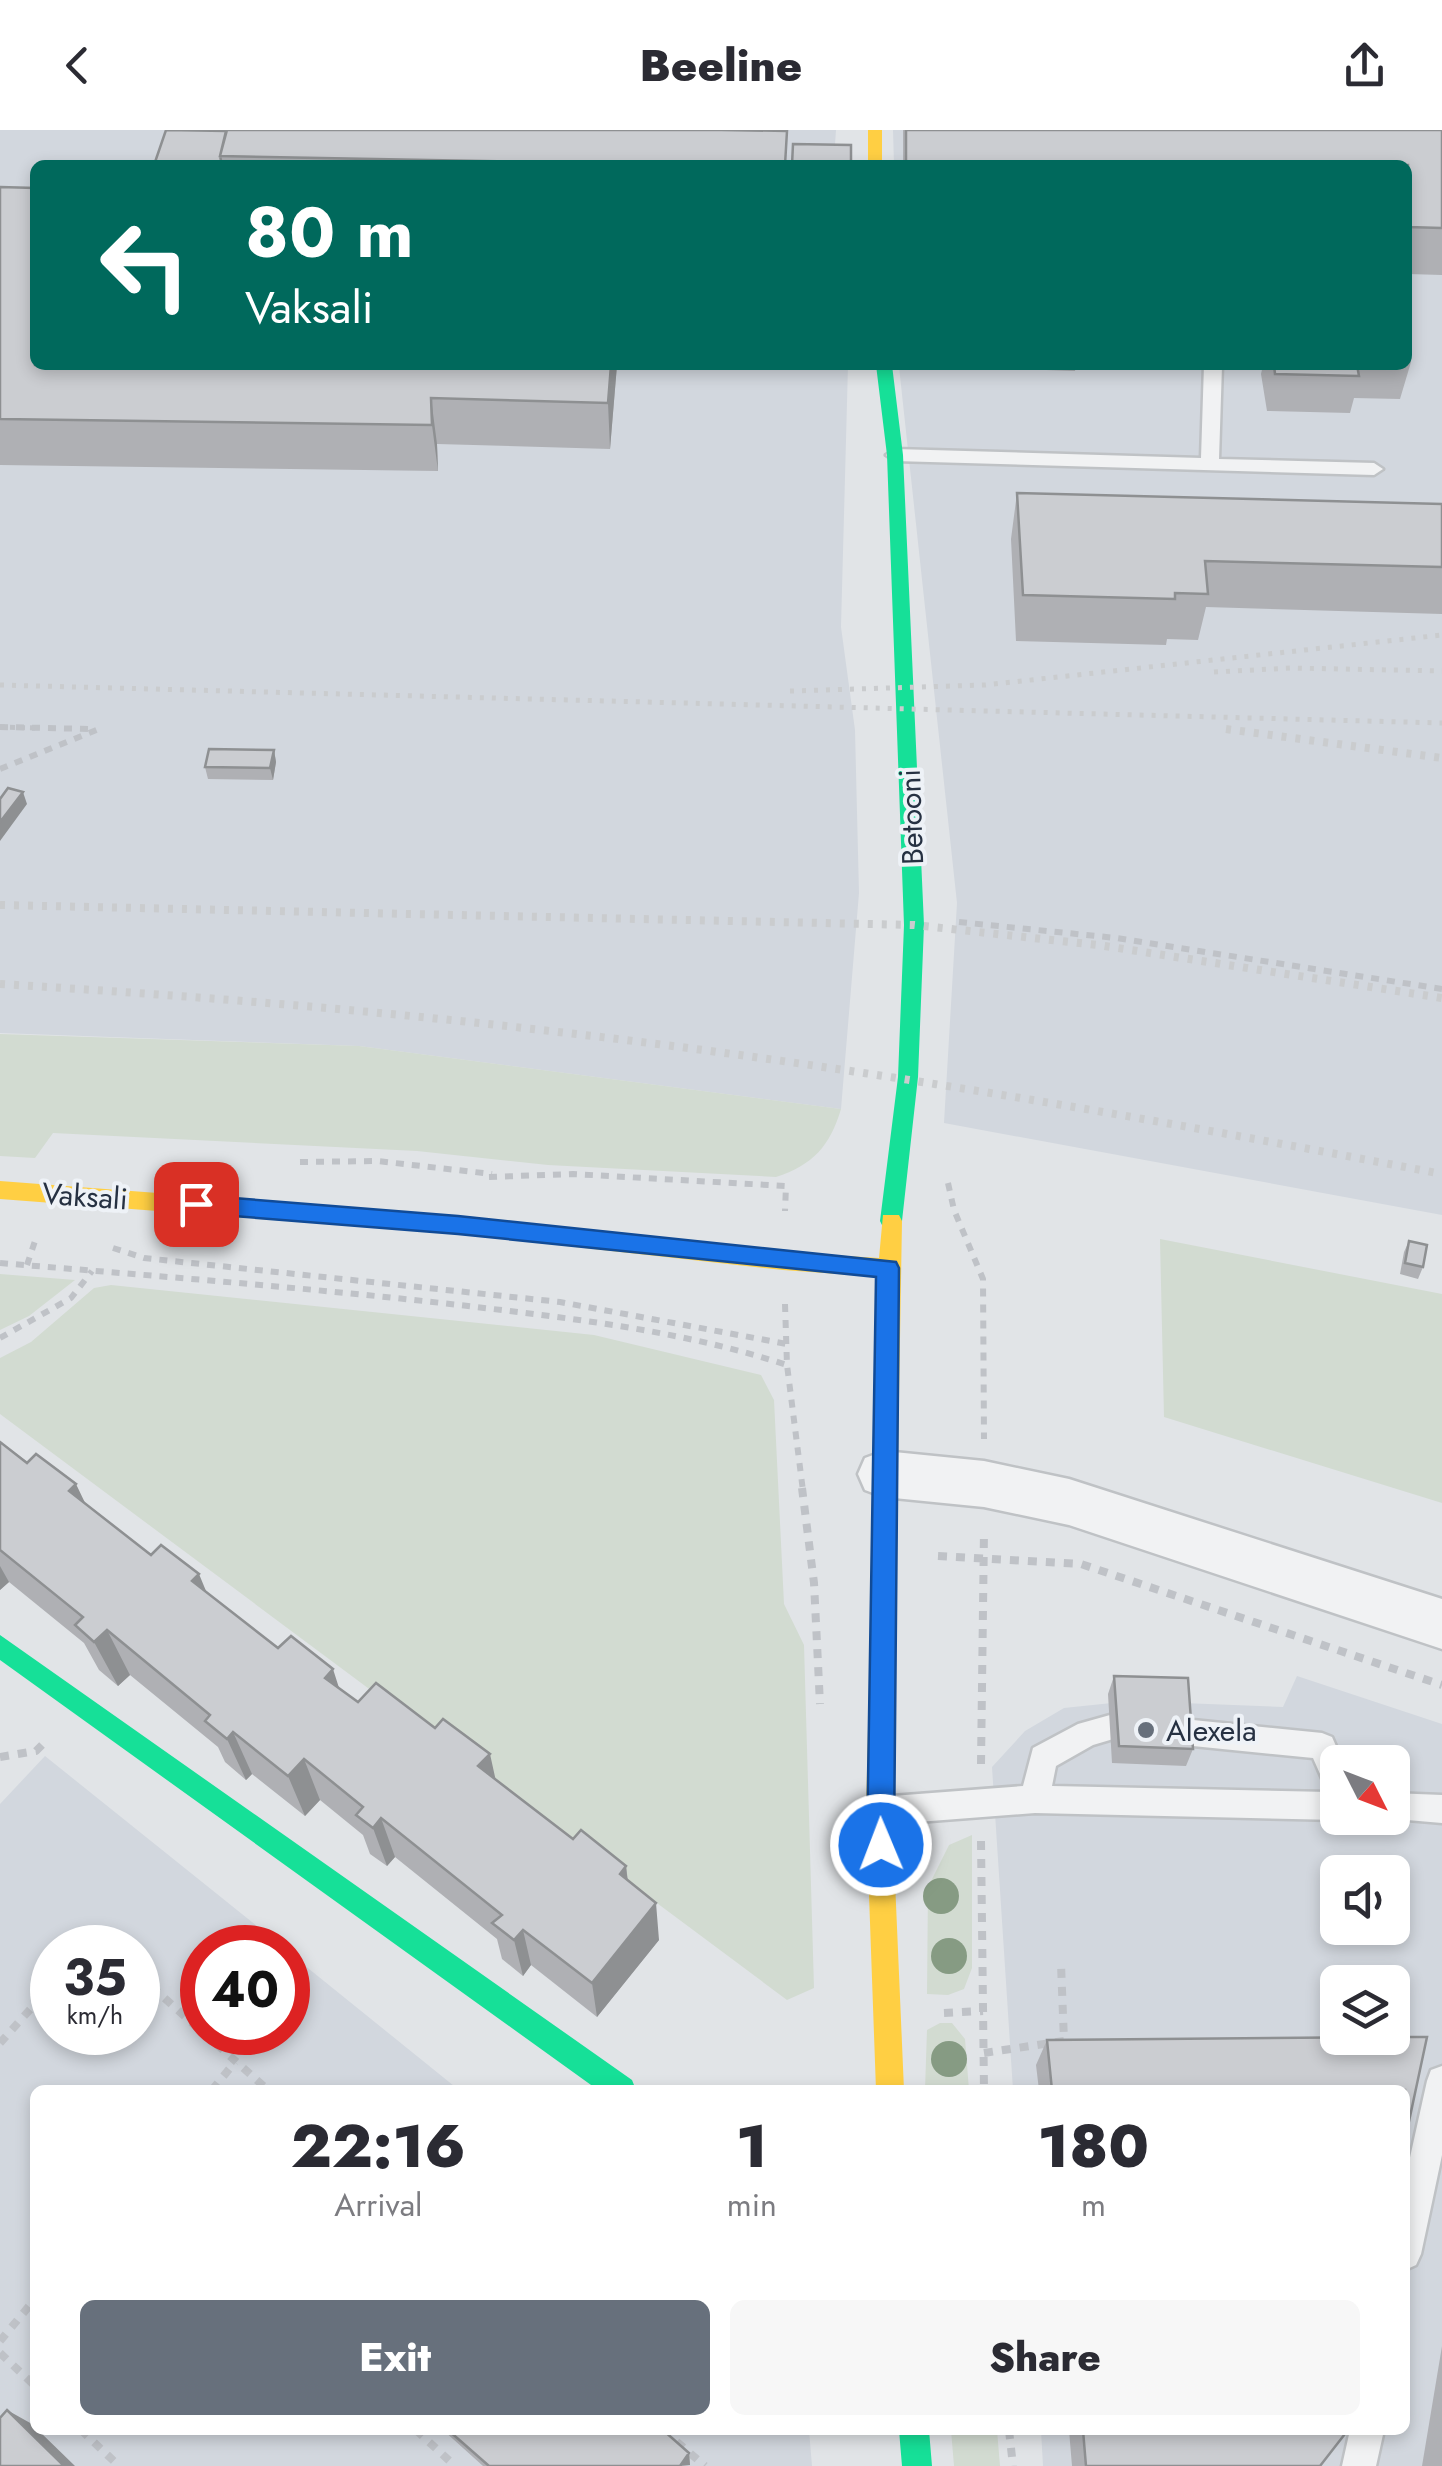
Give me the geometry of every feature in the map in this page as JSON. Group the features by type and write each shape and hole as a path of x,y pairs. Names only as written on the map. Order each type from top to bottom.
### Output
{"street":[{"path":"875,130 875,160"},
{"name":"Betooni","path":"885,370 895,456 914,925 908,1077 894,1177 888,1268 880,1811 890,2085"},
{"name":"Vaksali","path":"0,1190 458,1225 783,1261 888,1268"},
{"path":"884,1474 984,1484 1069,1502 1442,1624"},
{"path":"0,1646 615,2085"},
{"path":"914,2435 917,2466"}],"lane":[{"path":"1210,463 1213,370"},
{"path":"895,456 1374,469"},
{"path":"1036,1798 1043,1758 1088,1733 1110,1728"},
{"path":"1183,1732 1320,1746"},
{"path":"880,1811 1036,1798 1320,1806"},
{"path":"1410,1807 1442,1808"},
{"path":"1410,2231 1442,2081"},
{"path":"1360,2466 1366,2435"}],"path":[{"path":"0,727 99,730 0,769"},
{"path":"951,922 1116,938 1442,989"},
{"path":"574,1174 786,1186 783,1261 788,1365 810,1551 821,1719"},
{"path":"946,1174 954,1210 983,1279 980,1803 984,2085"},
{"path":"110,1248 144,1258 560,1302 787,1344"},
{"path":"0,1263 301,1286 568,1318 737,1347 788,1365"},
{"path":"0,1338 71,1298 93,1270"},
{"path":"810,1551 1081,1564 1442,1684"},
{"path":"984,2053 1064,2041 1060,1964"},
{"path":"160,1994 180,2011"},
{"path":"0,2043 30,2010"},
{"path":"228,2055 262,2085"},
{"path":"216,2085 236,2062"},
{"path":"0,2340 30,2305"},
{"path":"0,2353 30,2381"},
{"path":"86,2435 118,2466"},
{"path":"421,2435 455,2466"},
{"path":"669,2435 705,2466"},
{"path":"1009,2435 1012,2466"}],"shaded area":[{"path":"0,130 836,130 835,144 844,160 30,160 30,370 848,370 841,627 855,730 859,893 841,1109 359,1046 0,1033"},
{"path":"893,130 1442,130 1442,1215 944,1123 957,903 900,370 1412,370 1412,160 894,160"},
{"path":"0,1034 359,1046 841,1109 818,1152 800,1167 776,1177 548,1165 417,1151 53,1133 35,1158 0,1156"},
{"path":"1160,1239 1442,1294 1442,1503 1164,1417"},
{"path":"0,1274 75,1280 29,1316 0,1330"},
{"path":"111,1285 594,1335 761,1375 774,1400 784,1604 804,1645 814,1988 787,2000 0,1414 0,1358 31,1342 94,1288"},
{"path":"1297,1676 1442,1724 1442,2466 1043,2466 1041,2435 1410,2435 1410,2085 1013,2085 992,1767 1025,1731 1064,1708 1131,1701 1283,1707"},
{"path":"45,1756 256,1925 180,1925 180,2055 310,2055 310,1970 453,2085 30,2085 30,2435 809,2435 812,2466 0,2466 0,1804"},
{"path":"972,1835 972,1968 964,1989 948,1995 927,1994 928,1887 949,1845"},
{"path":"940,2023 952,2023 965,2039 969,2085 925,2085 927,2030"},
{"path":"951,2435 997,2435 1000,2466 954,2466"}],"building":[{"path":"166,130 226,131 221,160 156,160"},
{"path":"227,130 787,131 785,160 220,156"},
{"path":"906,130 1442,130 1442,228 1412,227 1412,160 906,160"},
{"path":"793,144 851,145 851,160 792,160"},
{"path":"0,187 30,188 30,370 611,370 608,403 431,398 432,425 0,419"},
{"path":"1275,370 1358,370 1359,376 1275,374"},
{"path":"1017,493 1442,504 1442,567 1205,561 1208,594 1175,593 1175,599 1023,595"},
{"path":"209,749 274,750 270,768 205,767"},
{"path":"8,788 23,792 0,822 0,799"},
{"path":"1409,1241 1427,1245 1423,1267 1405,1263"},
{"path":"0,1442 27,1463 36,1454 76,1484 69,1491 151,1555 161,1545 199,1574 192,1581 278,1648 291,1636 333,1669 325,1678 358,1702 376,1683 435,1728 443,1719 490,1754 478,1766 573,1839 581,1830 626,1866 620,1874 656,1903 592,1983 523,1930 514,1940 492,1923 502,1915 381,1818 373,1828 356,1815 363,1807 304,1759 288,1776 233,1732 227,1739 205,1721 210,1715 107,1630 94,1642 75,1625 83,1617 0,1550"},
{"name":"Alexela","path":"1114,1676 1188,1678 1193,1749 1119,1746"},
{"path":"1410,2037 1427,2037 1410,2117 1410,2085 1052,2085 1047,2040 1320,2038 1320,2055 1410,2055"},
{"path":"7,2410 64,2466 0,2466 0,2418"},
{"path":"454,2435 669,2435 689,2453 680,2466 489,2466"},
{"path":"1083,2435 1344,2435 1320,2466 1086,2466"}],"railway":[{"path":"790,691 985,685 1442,635"},
{"path":"1214,672 1291,668 1442,671"},
{"path":"0,685 1442,723"},
{"path":"1226,729 1442,758"},
{"path":"0,905 914,925 1098,945 1442,998"},
{"path":"0,984 338,1009 654,1044 993,1093 1442,1174"}],"traffic: fast":[{"path":"885,370 895,455 914,925 908,1077 891,1221"},
{"path":"0,1646 615,2085"},
{"path":"914,2435 917,2466"}],"traffic: slow":[{"path":"875,130 875,160"},
{"path":"0,1190 458,1225 783,1261 888,1268"},
{"path":"890,2085 879,1811 891,1221"}],"place":[{"name":"Alexela","path":"1146,1730"}],"route":[{"path":"196,1204 458,1225 783,1261 888,1268 881,1845"}]}
